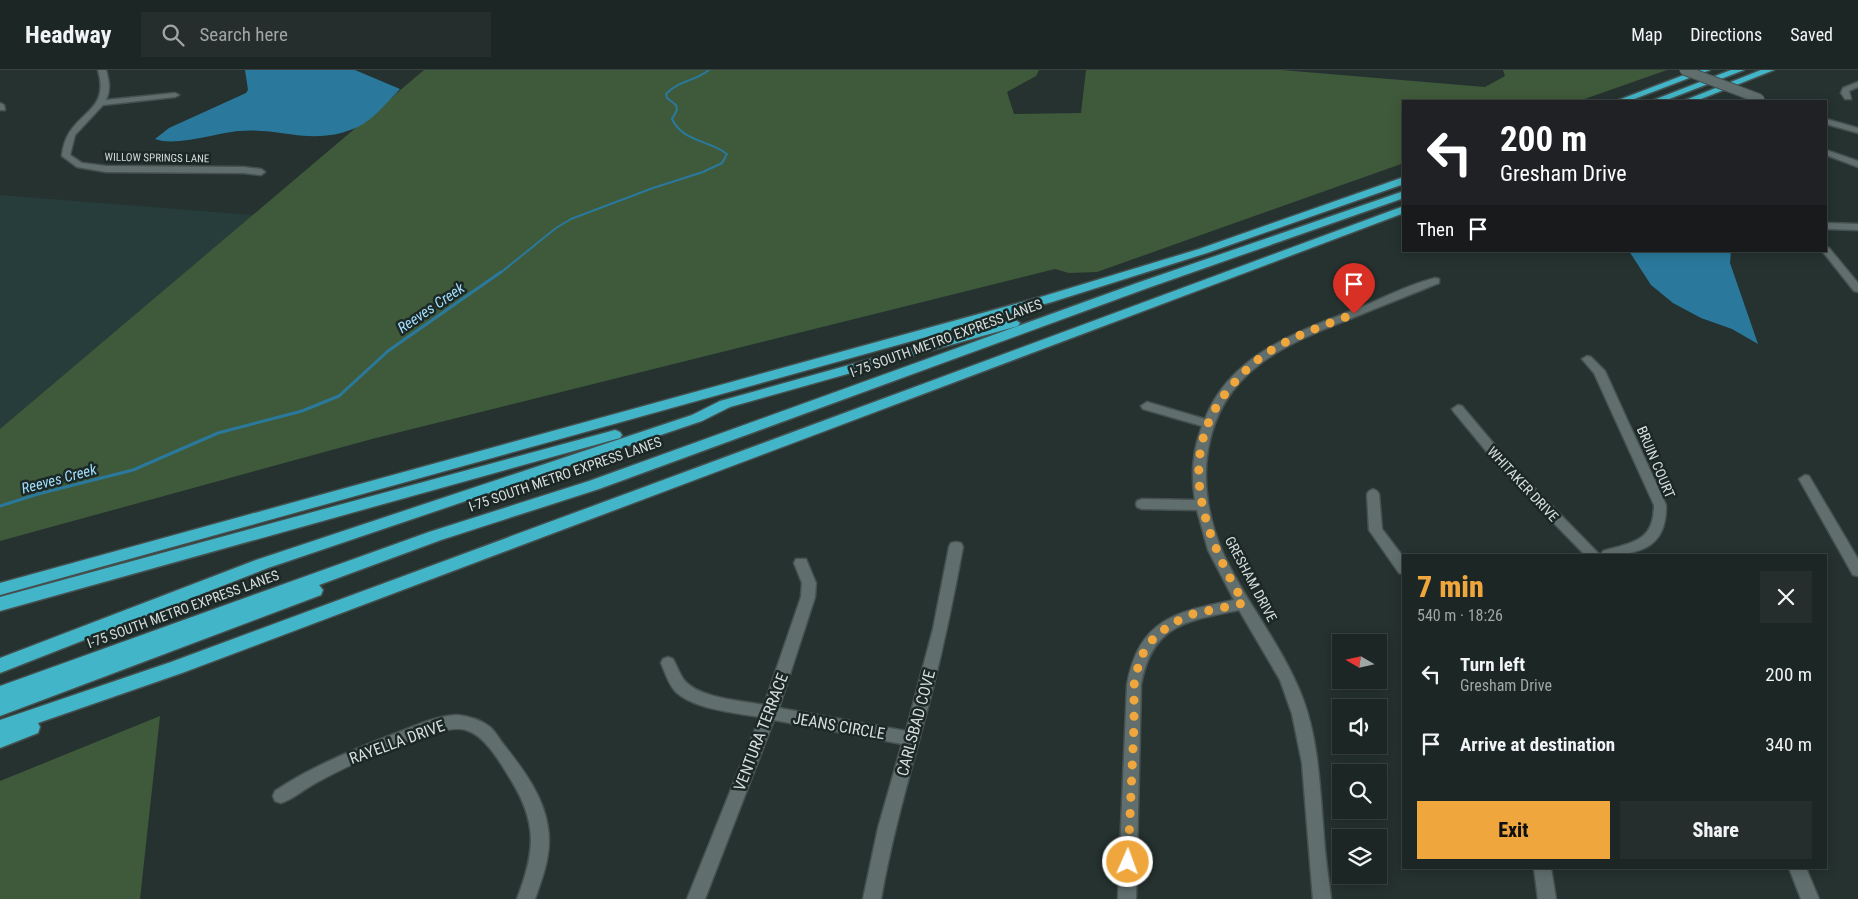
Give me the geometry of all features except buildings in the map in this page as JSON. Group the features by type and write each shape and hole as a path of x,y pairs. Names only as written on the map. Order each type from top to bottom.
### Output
{"highway":[{"path":"1624,100 1704,70"},
{"path":"1659,100 1739,70"},
{"path":"1691,100 1769,70"},
{"path":"0,589 1048,299 1203,251 1402,181"},
{"name":"I-75 SOUTH METRO EXPRESS LANES","path":"0,694 435,536 590,486 1141,286 1402,195"},
{"path":"0,728 176,668 1402,210"},
{"name":"I-75 SOUTH METRO EXPRESS LANES","path":"0,666 262,564 697,418 725,404 1141,286"},
{"path":"0,604 514,464 725,404"},
{"path":"0,708 590,486"},
{"path":"0,740 176,668"}],"street":[{"path":"100,103 105,93 102,70"},
{"path":"1684,70 1764,100"},
{"path":"1848,97 1845,93 1846,90 1858,84"},
{"path":"100,103 175,95"},
{"name":"WILLOW SPRINGS LANE","path":"100,103 68,136 66,156 80,165 106,169 243,170 261,172"},
{"path":"1827,121 1858,131"},
{"path":"1827,152 1858,164"},
{"path":"1827,226 1858,227"},
{"path":"1827,251 1858,289"},
{"name":"GRESHAM DRIVE","path":"1322,899 1309,756 1295,700 1280,666 1216,551 1202,505 1199,478 1200,451 1207,423 1216,404 1238,378 1277,346 1435,281"},
{"name":"BRUIN COURT","path":"1588,359 1599,371 1660,505 1661,518 1655,534 1636,549 1613,554"},
{"path":"1147,406 1207,423"},
{"name":"WHITAKER DRIVE","path":"1458,409 1493,453 1528,492 1592,554"},
{"path":"1805,479 1858,570"},
{"path":"1373,494 1376,530 1402,566"},
{"path":"1142,504 1202,505"},
{"name":"CARLSBAD COVE","path":"872,899 932,662 947,599 956,547"},
{"name":"VENTURA TERRACE","path":"696,899 770,714 808,597 809,583 802,563"},
{"path":"1127,899 1134,685 1138,663 1151,640 1175,622 1193,614 1244,603"},
{"name":"JEANS CIRCLE","path":"668,663 676,684 688,693 709,701 911,739"},
{"name":"RAYELLA DRIVE","path":"281,796 317,773 427,728 453,722 476,726 485,732 526,788 535,805 540,822 540,861 526,899"},
{"path":"1543,869 1547,899"},
{"path":"1798,869 1810,899"}],"shaded area":[{"path":"0,195 253,215 0,429"}],"green space":[{"path":"424,70 1039,70 1036,76 1007,92 1014,114 1081,113 1086,70 1281,70 1485,87 1505,76 1503,70 1667,70 1582,100 1402,100 1402,164 1097,272 1069,273 1055,269 372,439 0,541 0,429"},
{"path":"160,716 140,899 0,899 0,781"}],"water":[{"path":"245,70 355,70 400,89 366,122 337,134 309,136 254,130 230,132 185,141 155,139 169,128 246,93 248,90"},
{"path":"1630,252 1731,252 1730,263 1758,344 1732,329 1701,318 1673,303 1651,285"}],"waterway":[{"name":"Reeves Creek","path":"499,274 556,228 571,219 653,188 703,172 722,163 727,154 720,149 689,136 677,127 672,119 677,110 676,105 667,98 666,94 676,86 709,70"},
{"name":"Reeves Creek","path":"0,506 38,494 133,470 218,433 302,411 339,396 388,351 501,272"}],"route":[{"path":"1128,862 1134,685 1135,673 1140,658 1155,636 1175,622 1193,614 1244,603 1216,551 1204,518 1199,478 1200,451 1207,423 1216,404 1238,378 1262,356 1277,346 1354,314"}]}
